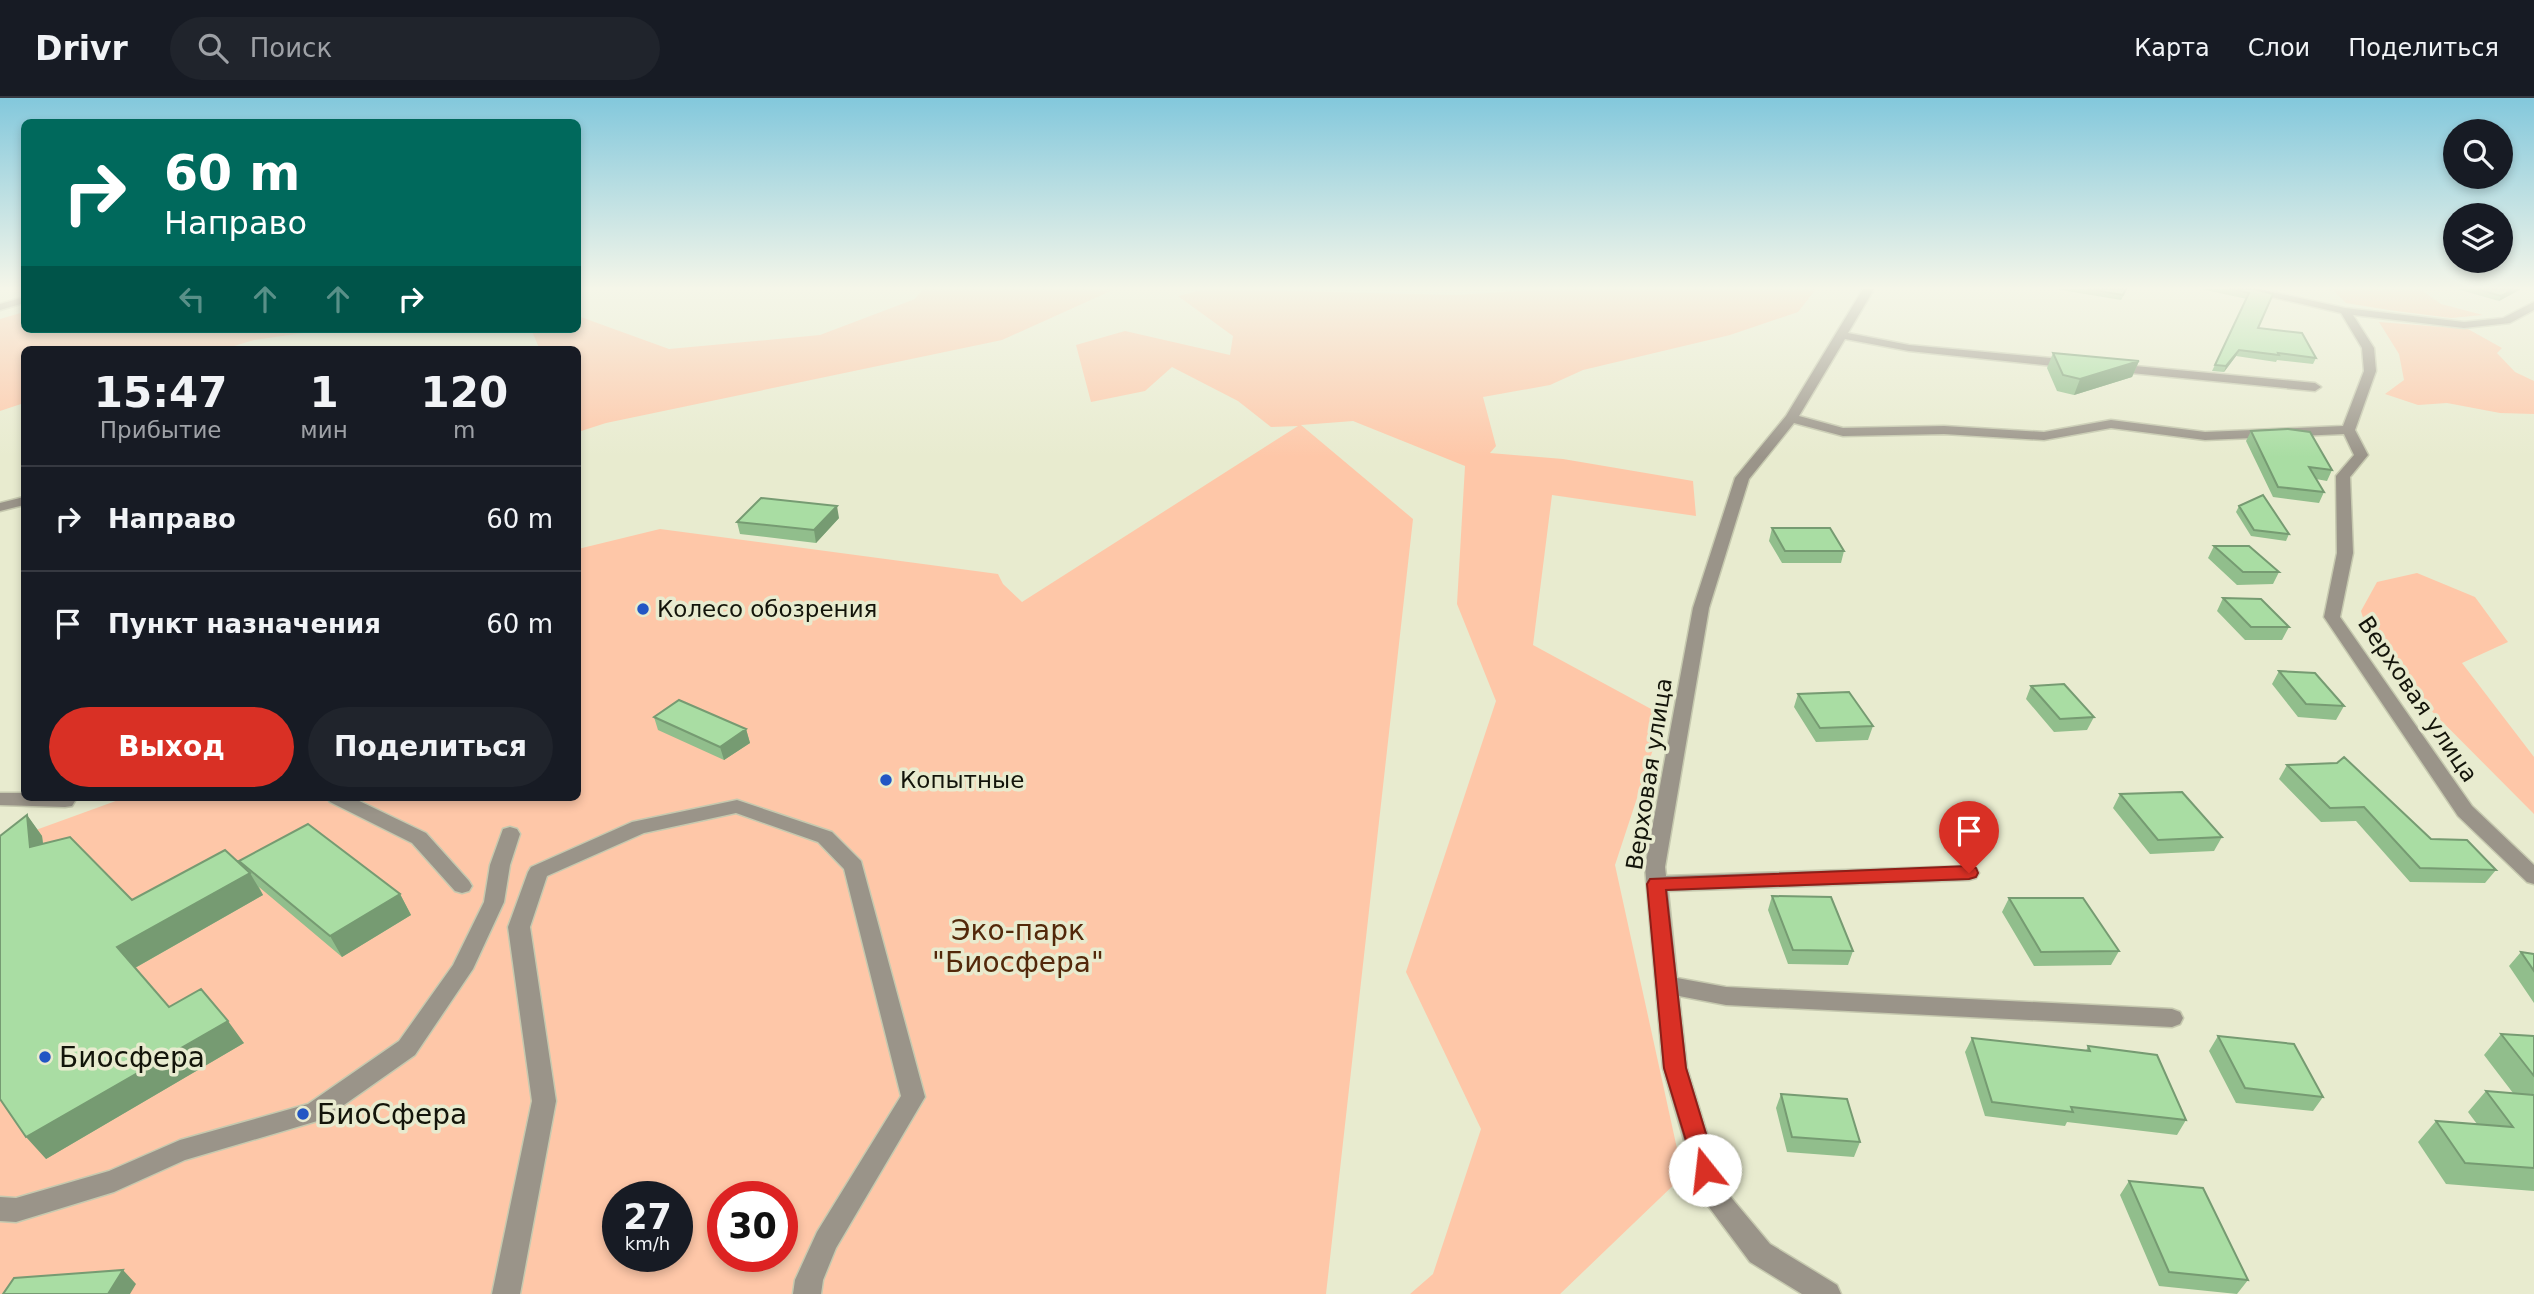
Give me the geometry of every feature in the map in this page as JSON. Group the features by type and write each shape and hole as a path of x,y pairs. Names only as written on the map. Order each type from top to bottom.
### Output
{"street":[{"name":"Верховая улица","path":"1828,1294 1760,1253 1713,1195 1675,1068 1655,867 1701,608 1742,478 1791,418 1837,345"},
{"path":"1893,345 2085,365"},
{"path":"1791,418 1843,432 1944,430 2044,436 2111,424 2205,436 2348,430 2371,371 2366,345"},
{"path":"2098,366 2315,387"},
{"name":"Верховая улица","path":"2348,430 2361,455 2343,476 2345,553 2332,617 2465,811 2534,877"},
{"path":"0,507 21,502"},
{"path":"0,799 21,800"},
{"path":"343,801 419,838 462,886"},
{"path":"506,1294 544,1101 519,927 538,872 639,827 737,806 825,837 854,866 913,1097 826,1241 809,1280 807,1294"},
{"path":"0,1209 16,1210 114,1181 180,1151 315,1112 407,1048 462,969 494,902 500,865 510,834"},
{"path":"1656,884 1969,873"},
{"path":"1667,985 1726,996 2172,1018"}],"green space":[{"path":"0,345 238,345 21,346 21,404 0,411"},
{"path":"538,345 657,345 669,349 714,345 979,345 606,423 581,431 581,346"},
{"name":"Эко-парк \"Биосфера\"","path":"1076,345 1185,345 1230,355 1232,345 1689,345 1583,370 1550,385 1483,397 1496,446 1490,453 1563,459 1693,481 1696,516 1552,495 1533,645 1664,716 1615,865 1683,1176 1560,1294 1410,1294 1433,1274 1481,1129 1406,972 1496,701 1457,604 1465,466 1353,421 1301,425 1413,519 1326,1294 0,1294 0,843 116,801 581,801 581,548 660,529 998,574 1003,584 1022,602 1298,426 1271,427 1238,401 1172,367 1145,391 1091,402"},
{"path":"2393,345 2496,345 2502,348 2497,353 2515,372 2534,381 2534,414 2500,413 2447,403 2418,405 2385,394 2404,380 2399,354"},
{"path":"2417,573 2475,597 2508,642 2462,663 2534,757 2534,814 2373,652 2361,611 2377,582"}],"building":[{"path":"2225,345 2309,345 2316,358 2239,350 2226,366 2215,365"},
{"path":"2053,353 2139,361 2080,379 2063,375"},
{"path":"2288,429 2310,432 2332,470 2309,467 2324,492 2278,487 2251,431"},
{"path":"2263,495 2289,534 2254,530 2239,506"},
{"path":"761,498 837,506 814,530 737,522"},
{"path":"1772,528 1830,528 1844,551 1785,551"},
{"path":"2214,546 2249,546 2279,572 2243,572"},
{"path":"2223,598 2261,599 2289,627 2251,627"},
{"path":"2279,671 2315,673 2344,706 2306,704"},
{"path":"2064,684 2094,717 2060,719 2031,686"},
{"path":"1849,692 1873,726 1820,728 1798,694"},
{"path":"679,700 746,729 720,747 654,717"},
{"path":"2344,757 2431,839 2467,840 2496,870 2420,868 2364,807 2330,808 2287,765 2337,763"},
{"path":"2182,792 2222,837 2158,840 2120,794"},
{"path":"27,815 30,847 70,837 132,900 225,850 250,873 117,947 169,1007 201,989 228,1021 26,1137 0,1099 0,836"},
{"path":"308,824 400,894 330,936 239,861"},
{"path":"1772,896 1831,897 1853,951 1793,950"},
{"path":"2009,898 2083,898 2119,951 2041,952"},
{"path":"2521,952 2534,954 2534,971"},
{"path":"2501,1034 2534,1036 2534,1076"},
{"path":"2218,1036 2294,1044 2323,1097 2245,1088"},
{"path":"1972,1038 2090,1051 2088,1046 2157,1055 2186,1120 2071,1107 2073,1112 1992,1102"},
{"path":"2486,1091 2534,1095 2534,1168 2465,1163 2436,1121 2513,1127"},
{"path":"1781,1094 1847,1099 1860,1142 1792,1137"},
{"path":"2129,1181 2203,1188 2248,1280 2169,1272"},
{"path":"123,1270 108,1294 3,1294 14,1278"}],"place":[{"name":"Колесо обозрения","path":"643,609"},
{"name":"Копытные","path":"886,780"},
{"name":"Биосфера","path":"45,1057"},
{"name":"БиоСфера","path":"303,1114"}],"route":[{"path":"1705,1170 1675,1068 1656,884 1969,873"}]}
